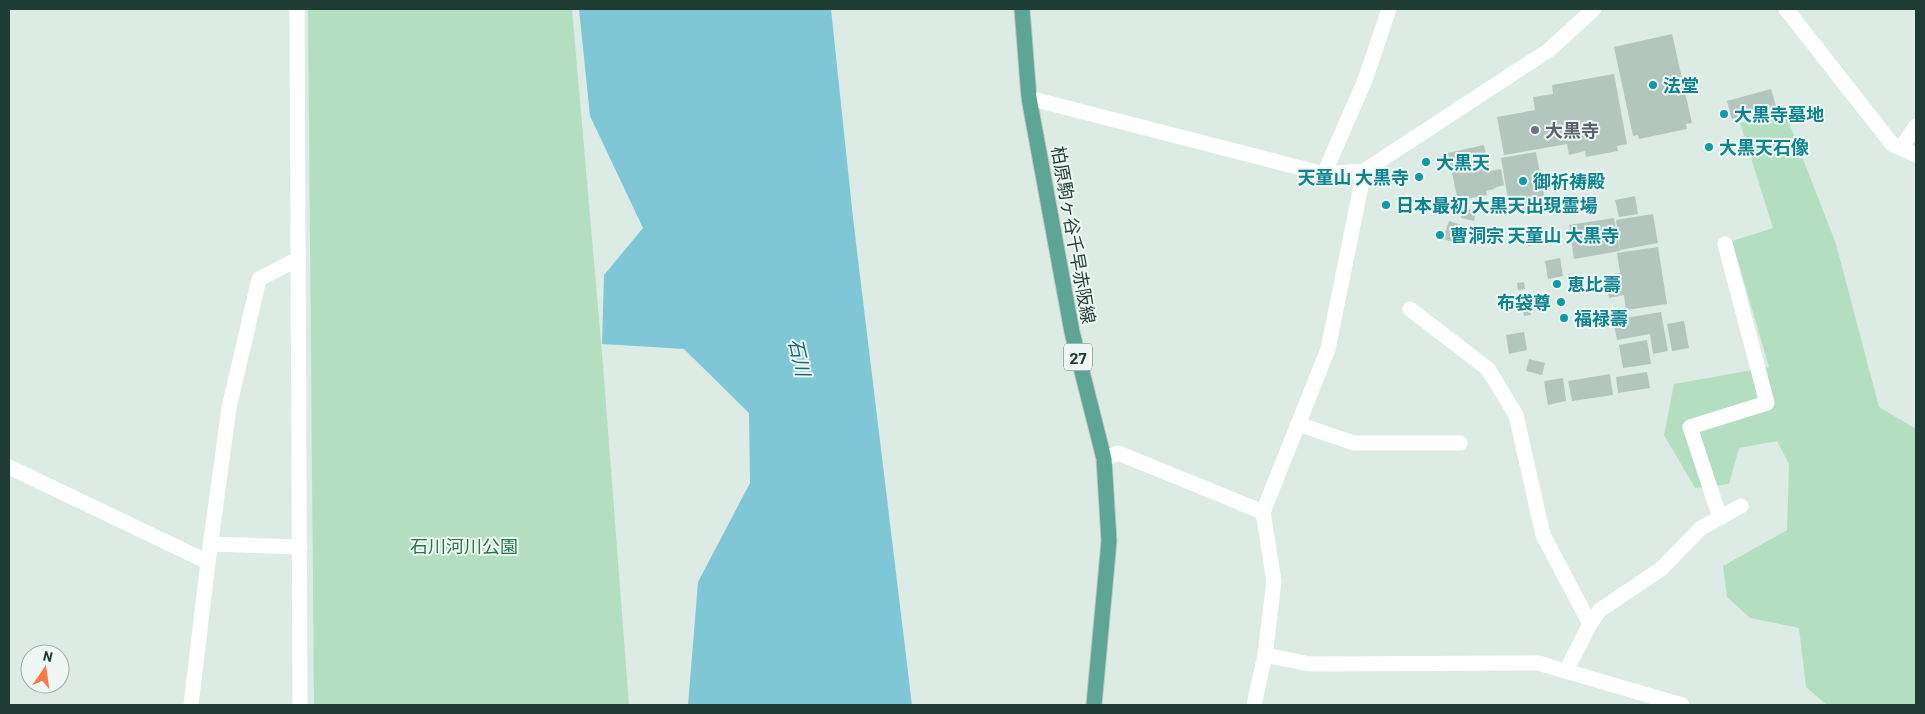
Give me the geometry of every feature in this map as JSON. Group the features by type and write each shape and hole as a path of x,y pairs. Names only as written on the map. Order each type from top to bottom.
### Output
{"main road":[{"name":"柏原駒ヶ谷千早赤阪線","path":"1022,9 1029,98 1072,332 1104,459 1110,541 1094,705"}],"street":[{"path":"297,9 300,705"},
{"path":"1324,174 1365,80 1389,9"},
{"path":"1029,98 1324,174 1364,171 1549,50 1594,9"},
{"path":"1786,9 1892,144 1916,155"},
{"path":"1901,148 1916,126"},
{"path":"1254,705 1265,655 1274,581 1263,512 1328,349 1364,171"},
{"path":"1720,518 1690,427 1767,403 1725,244"},
{"path":"191,705 229,408 259,279 298,260"},
{"path":"1410,309 1488,369 1516,415 1543,535 1590,624"},
{"path":"1298,424 1354,443 1460,443"},
{"path":"1104,459 1118,453 1263,512"},
{"path":"9,467 208,562"},
{"path":"1566,671 1590,624 1600,610 1661,569 1701,528 1741,506"},
{"path":"211,544 300,547"},
{"path":"1265,655 1310,664 1538,663 1682,705"}],"green space":[{"name":"石川河川公園","path":"308,9 572,9 603,365 629,705 314,705"},
{"path":"1784,110 1836,244 1879,407 1916,429 1916,705 1827,705 1806,687 1799,628 1750,618 1727,597 1723,566 1787,530 1789,464 1777,441 1739,448 1729,484 1695,488 1664,435 1674,384 1769,367 1732,241 1773,228 1740,123"}],"water":[{"name":"石川","path":"579,9 831,9 853,218 912,705 688,705 698,582 750,483 749,413 684,349 602,344 604,275 643,228 590,116"}],"building":[{"name":"法堂","path":"1672,34 1692,123 1686,124 1687,129 1639,139 1638,135 1633,136 1614,47"},
{"path":"1614,74 1627,144 1617,146 1618,151 1586,157 1585,151 1569,155 1567,144 1504,155 1497,117 1535,110 1533,97 1553,94 1552,85"},
{"path":"1771,89 1776,106 1732,119 1727,101"},
{"path":"1484,145 1490,171 1501,169 1504,185 1494,188 1491,176 1494,189 1486,191 1487,195 1466,199 1465,196 1457,197 1448,153"},
{"name":"御祈祷殿","path":"1536,152 1546,205 1510,211 1501,158"},
{"path":"1635,196 1638,214 1619,217 1615,200"},
{"path":"1455,201 1455,209 1447,210 1446,202"},
{"path":"1463,208 1476,211 1474,221 1461,218"},
{"path":"1653,214 1658,243 1620,250 1616,220"},
{"path":"1614,218 1620,251 1574,259 1569,225"},
{"path":"1449,221 1465,226 1460,244 1443,239"},
{"path":"1539,231 1542,243 1528,246 1526,233"},
{"path":"1658,247 1667,304 1626,310 1624,295 1609,298 1605,275 1620,273 1617,253"},
{"path":"1560,258 1563,276 1548,279 1545,261"},
{"path":"1560,280 1561,287 1555,288 1553,281"},
{"path":"1524,282 1525,289 1518,290 1517,283"},
{"path":"1527,294 1528,301 1521,302 1520,295"},
{"path":"1563,298 1564,305 1558,306 1557,300"},
{"path":"1530,308 1531,315 1524,316 1523,310"},
{"path":"1661,312 1668,351 1653,354 1650,334 1617,340 1613,320"},
{"path":"1566,314 1567,320 1561,321 1559,315"},
{"path":"1684,321 1689,348 1672,351 1667,324"},
{"path":"1524,332 1527,350 1509,354 1506,335"},
{"path":"1647,340 1651,364 1623,368 1619,345"},
{"path":"1529,359 1545,363 1542,375 1526,371"},
{"path":"1647,372 1650,388 1618,393 1616,377"},
{"path":"1610,374 1613,395 1572,401 1568,381"},
{"path":"1563,378 1566,401 1548,405 1544,381"}],"place":[{"name":"法堂","path":"1653,85"},
{"name":"大黒寺墓地","path":"1724,114"},
{"name":"大黒寺","path":"1535,130"},
{"name":"大黒天石像","path":"1709,147"},
{"name":"大黒天","path":"1426,162"},
{"name":"天童山 大黒寺","path":"1419,177"},
{"name":"御祈祷殿","path":"1523,181"},
{"name":"日本最初 大黒天出現霊場","path":"1386,205"},
{"name":"曹洞宗 天童山 大黒寺","path":"1440,235"},
{"name":"恵比壽","path":"1557,284"},
{"name":"布袋尊","path":"1561,302"},
{"name":"福禄壽","path":"1564,318"}]}
